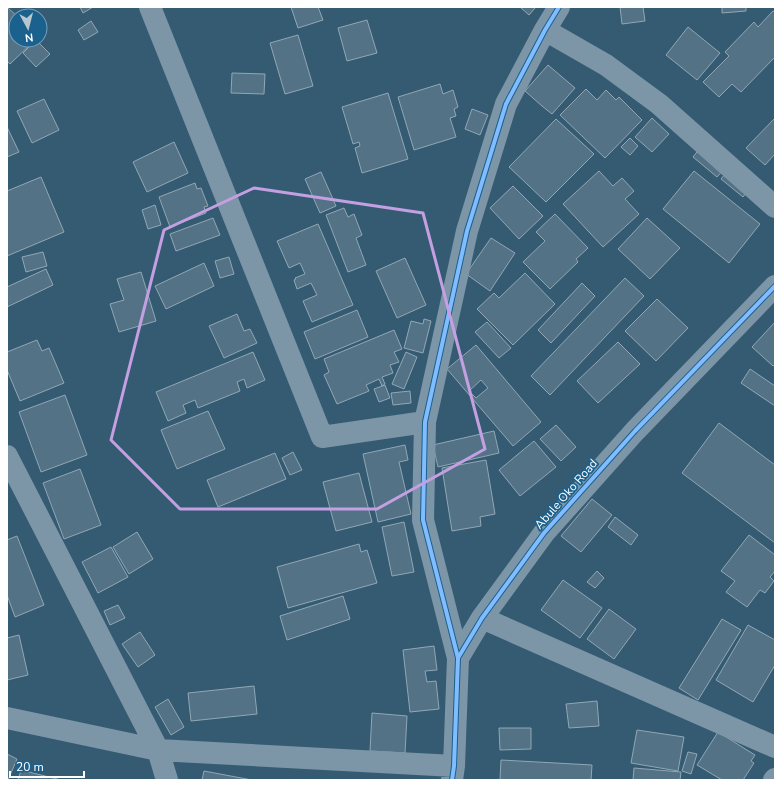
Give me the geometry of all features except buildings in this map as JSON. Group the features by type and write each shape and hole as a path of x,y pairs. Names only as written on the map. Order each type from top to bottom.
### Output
{"street":[{"path":"150,7 322,437 425,422"},
{"path":"458,658 423,520 425,422 467,231 506,104 545,30 559,7"},
{"path":"545,30 606,65 659,104 775,207"},
{"name":"Abule Oko Road","path":"453,773 458,658 482,618 549,527 635,431 775,286"},
{"path":"7,456 158,750 167,780"},
{"path":"482,618 775,748"},
{"path":"7,718 158,750 453,773"}],"highlighted area":[{"path":"254,188 423,213 485,449 377,509 180,509 111,440 164,230"}],"cycle path":[{"path":"458,658 423,520 425,422 467,231 506,104 545,30 559,7"},
{"path":"452,780 454,766 458,658 482,618 544,533 635,431 775,286"}]}
